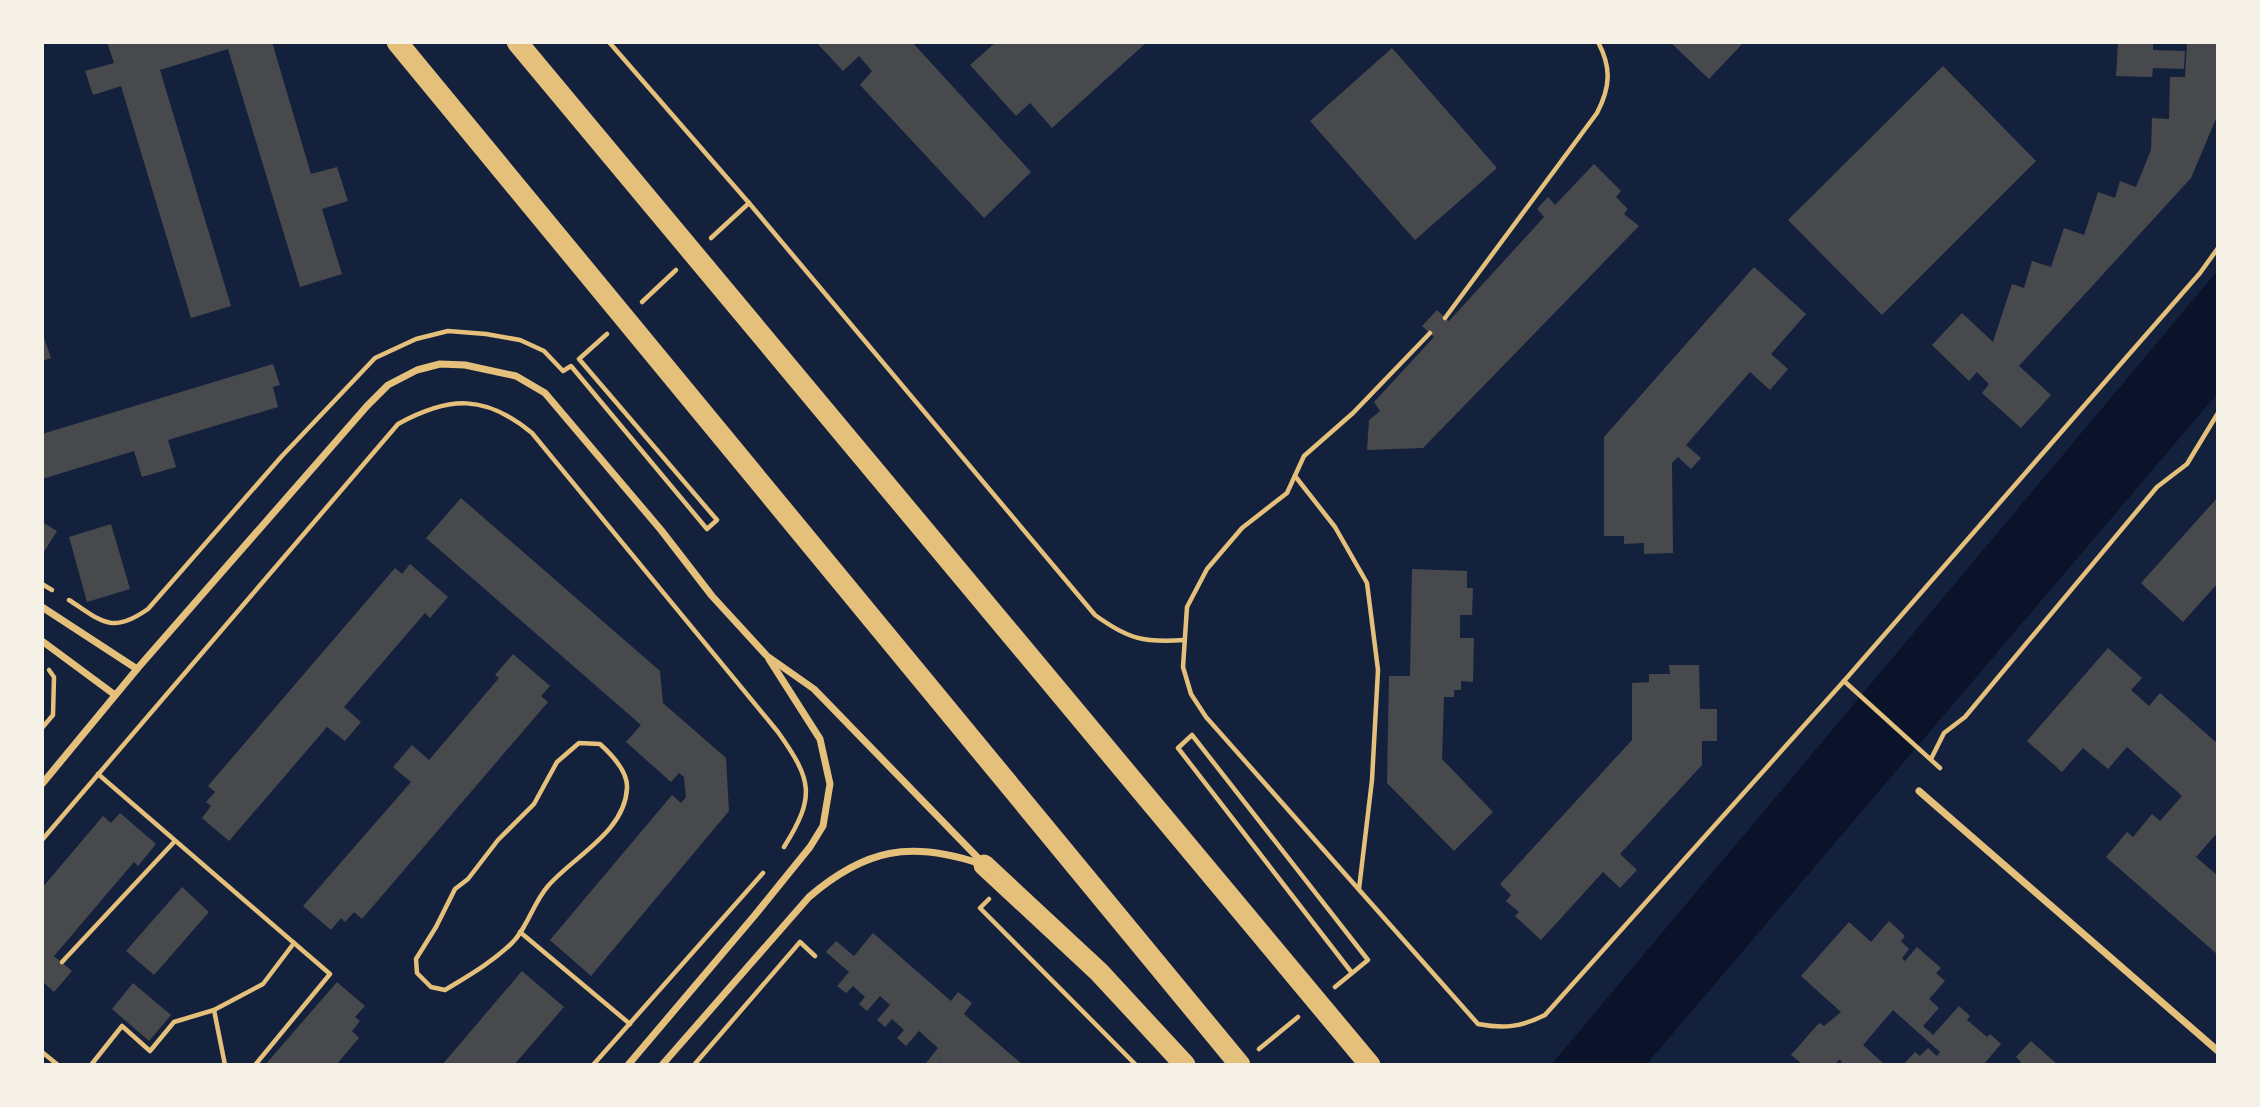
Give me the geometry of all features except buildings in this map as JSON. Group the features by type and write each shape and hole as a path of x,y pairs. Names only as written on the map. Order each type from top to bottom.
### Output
{"highway":[{"path":"397,42 1240,1065"},
{"path":"517,42 1370,1065"},
{"path":"985,865 1099,972 1185,1065"}],"street":[{"path":"42,785 137,669 388,385 417,370 440,364 465,365 516,376 545,393 661,530 712,596 767,656 820,739 830,784 823,826 787,877 628,1065"},
{"path":"42,607 137,669"},
{"path":"42,641 115,695"},
{"path":"767,656 814,689 985,865"},
{"path":"1919,791 2218,1051"},
{"path":"662,1065 809,897 835,875 856,863 911,849 937,852 985,865"}],"path":[{"path":"609,42 749,203 1095,615 1121,634 1142,640 1184,640"},
{"path":"1445,318 1597,113 1606,96 1609,76 1605,56 1598,42"},
{"path":"1430,333 1353,413 1304,456 1287,493 1242,528 1207,569 1187,607 1183,667 1191,694 1206,717 1413,953 1478,1024 1500,1028 1524,1025 1545,1015 1844,681 2200,273 2218,248"},
{"path":"42,840 398,424 428,408 458,401 485,405 532,433 778,732 804,774 807,800 802,819 779,856"},
{"path":"1931,759 1944,733 1965,717 2157,487 2187,464 2218,413"},
{"path":"1295,476 1335,527 1367,583 1378,670 1372,780 1359,889"},
{"path":"42,661 54,677 53,715 42,728"},
{"path":"1844,681 1940,768"},
{"path":"1192,735 1368,960 1352,973 1178,748 1192,735"},
{"path":"579,743 600,744 614,757 628,786 623,809 608,831 548,886 520,932 514,942 486,965 444,990 431,987 417,973 416,959 436,927 454,889 468,879 498,840 534,804 557,762 579,743"},
{"path":"97,774 330,974 255,1065"},
{"path":"62,962 176,841"},
{"path":"593,1065 770,865"},
{"path":"993,895 980,908 1136,1065"},
{"path":"520,932 630,1024"},
{"path":"91,1065 121,1026 150,1051 174,1022 214,1010 263,984 294,943"},
{"path":"694,1065 800,943 815,956"},
{"path":"214,1010 225,1065"},
{"path":"42,1052 58,1065"}],"water":[{"path":"2218,270 2218,393 1646,1065 1551,1065"}]}
